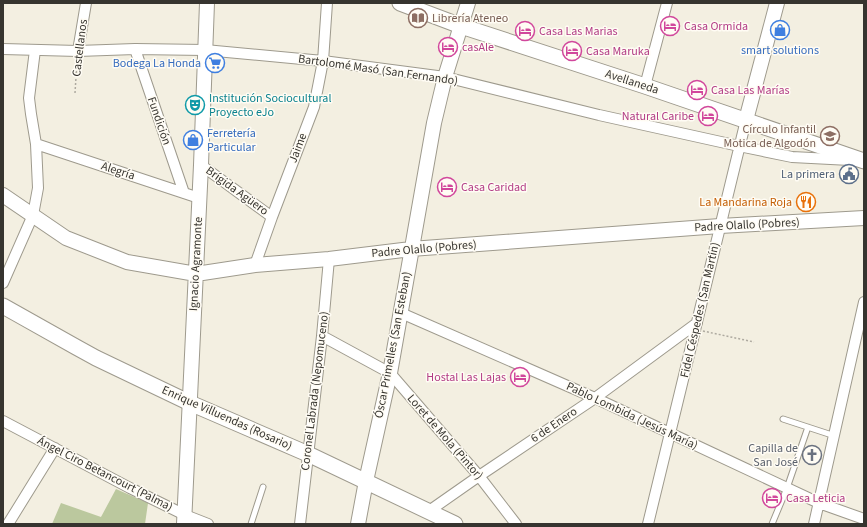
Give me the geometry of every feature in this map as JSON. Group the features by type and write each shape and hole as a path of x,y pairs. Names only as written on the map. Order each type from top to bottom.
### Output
{"main road":[{"name":"Ignacio Agramonte","path":"185,520 207,3"},
{"name":"Avellaneda","path":"400,3 461,26 645,86 864,161"},
{"name":"Óscar Primelles (San Esteban)","path":"358,524 390,373 434,123 445,77 468,3"},
{"name":"Fidel Céspedes (San Martín)","path":"746,120 777,3"},
{"name":"Padre Olallo (Pobres)","path":"3,195 66,238 127,262 196,274 255,265 329,259 411,249 720,226 864,218"},
{"name":"Enrique Villuendas (Rosario)","path":"3,306 82,351 190,403 308,454 455,524"}],"street":[{"name":"Castellanos","path":"78,51 86,3"},
{"name":"Jaime","path":"255,265 314,107 323,61 327,3"},
{"path":"645,86 667,3"},
{"name":"Bartolomé Masó (San Fernando)","path":"3,49 78,51 135,49 205,50 323,61 445,77 599,115 792,157 864,161"},
{"name":"Fundición","path":"135,49 184,193"},
{"path":"3,283 33,215 38,188 36,144 30,98 35,50"},
{"name":"Fidel Céspedes (San Martín)","path":"648,524 746,120"},
{"name":"Alegría","path":"36,144 199,198"},
{"name":"Brígida Agüero","path":"201,165 272,217"},
{"name":"Coronel Labrada (Nepomuceno)","path":"300,524 322,336 329,259"},
{"path":"814,524 863,314 864,302"},
{"name":"Pablo Lombida (Jesús María)","path":"401,313 594,398 819,503 864,519"},
{"name":"6 de Enero","path":"429,511 697,326"},
{"name":"Loret de Mola (Pintor)","path":"322,336 390,373 479,476 513,523"},
{"name":"Ángel Ciro Betancourt (Palma)","path":"3,421 130,488 185,520 208,524"},
{"path":"8,524 55,448"}],"lane":[{"path":"783,419 835,436"},
{"path":"772,524 787,488 808,427"},
{"path":"251,524 263,487"}],"path":[{"name":"Castellanos","path":"75,93 78,51"},
{"path":"697,326 754,342"}],"green space":[{"path":"116,489 148,503 145,524 52,524 61,503 101,517"}],"place":[{"name":"Librería Ateneo","path":"418,18"},
{"name":"Casa Ormida","path":"670,26"},
{"name":"smart solutions","path":"780,30"},
{"name":"Casa Las Marias","path":"525,31"},
{"name":"casAle","path":"448,47"},
{"name":"Casa Maruka","path":"572,51"},
{"name":"Bodega La Honda","path":"215,63"},
{"name":"Casa Las Marías","path":"697,90"},
{"name":"Institución Sociocultural Proyecto eJo","path":"195,105"},
{"name":"Natural Caribe","path":"708,116"},
{"name":"Círculo Infantil Motica de Algodón","path":"830,136"},
{"name":"Ferretería Particular","path":"193,140"},
{"name":"La primera","path":"849,174"},
{"name":"Casa Caridad","path":"447,187"},
{"name":"La Mandarina Roja","path":"806,202"},
{"name":"Hostal Las Lajas","path":"520,377"},
{"name":"Capilla de San José","path":"812,455"},
{"name":"Casa Leticia","path":"772,498"}]}
